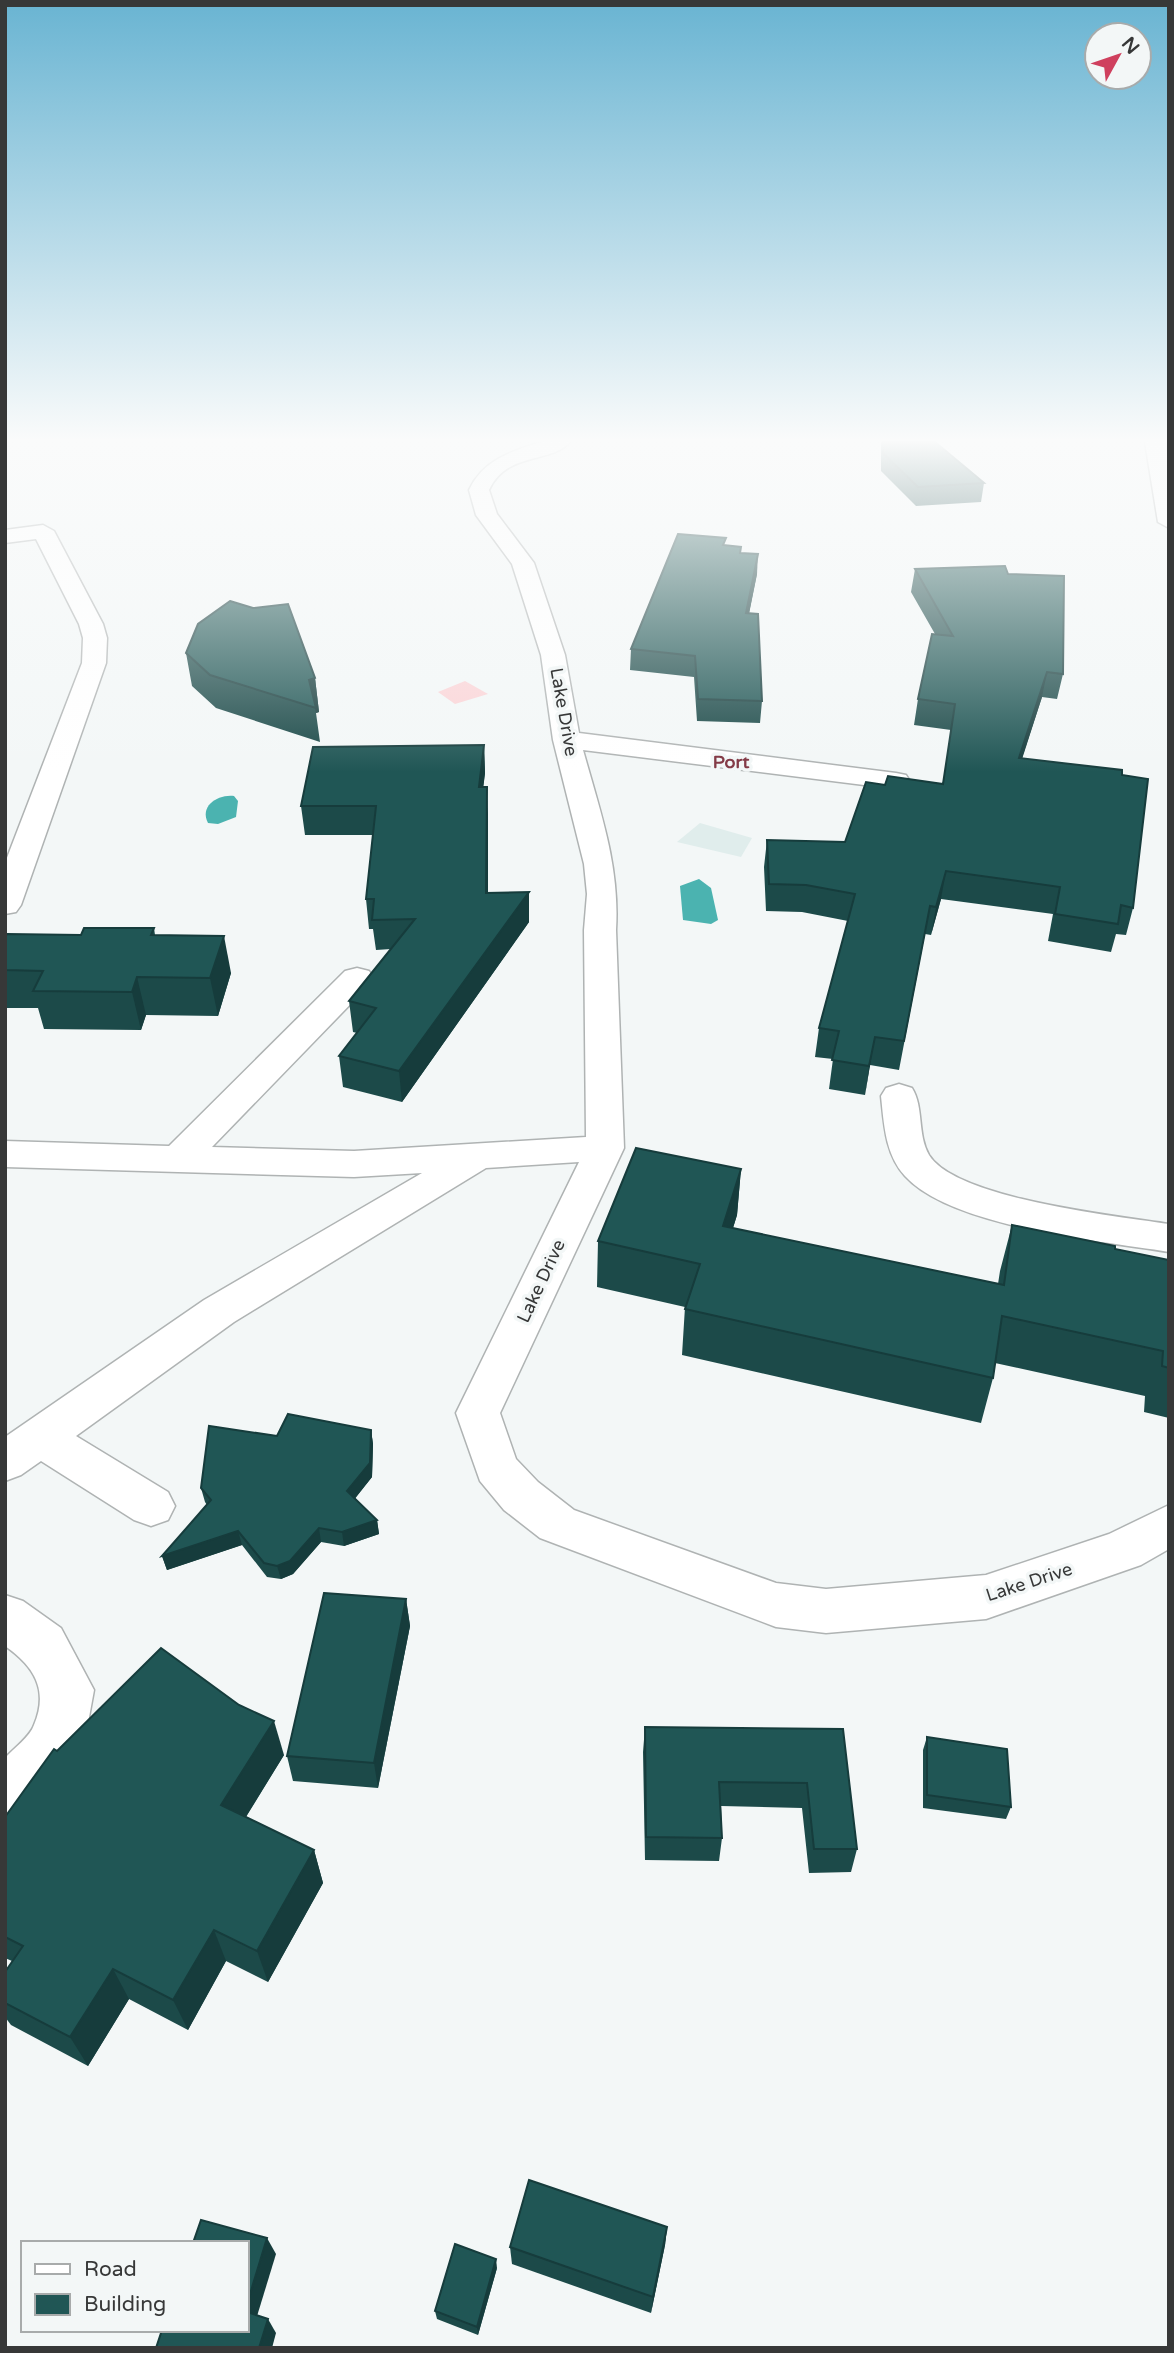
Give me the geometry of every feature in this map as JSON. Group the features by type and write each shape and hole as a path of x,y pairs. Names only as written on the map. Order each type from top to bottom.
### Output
{"street":[{"path":"5,905 94,663 95,638 53,552"},
{"name":"Lake Drive","path":"515,552 523,563 553,655 567,740 592,833 603,894 600,930 605,1148 478,1413 496,1468 521,1496 557,1524 776,1605 826,1611 986,1597 1124,1550 1169,1525"},
{"path":"567,740 896,781"},
{"path":"180,1158 357,978"},
{"path":"899,1096 904,1136 916,1166 937,1184 997,1206 1169,1238"},
{"path":"5,1154 354,1164 605,1148"},
{"path":"22,1450 219,1311 476,1157"},
{"path":"22,1450 151,1506"},
{"path":"5,1617 43,1644 68,1690 58,1739 5,1798"}],"shaded area":[{"path":"465,681 488,694 455,704 438,692"},
{"path":"700,823 752,838 741,857 677,842"}],"water":[{"path":"234,796 238,801 236,817 218,824 208,823 208,806 216,799"},
{"path":"699,879 711,888 718,920 711,924 683,920 680,886"}],"building":[{"path":"671,552 758,554 746,613 758,614 762,701 698,699 695,656 631,649"},
{"path":"1005,566 1008,574 1064,576 1063,674 1047,672 1019,758 1122,770 1122,775 1148,779 1133,908 1121,905 1118,924 1055,914 1060,887 946,871 936,907 930,906 904,1041 875,1037 869,1066 832,1060 839,1031 819,1028 855,894 806,885 769,884 767,840 845,842 866,782 885,785 888,776 943,784 955,704 918,699 932,634 953,636 915,569"},
{"path":"230,601 253,608 288,604 315,678 309,680 316,708 210,675 186,653 198,624"},
{"path":"484,745 479,787 487,787 486,893 529,892 399,1071 339,1056 376,1008 349,1001 415,919 372,920 374,899 366,899 376,806 301,806 313,747"},
{"path":"84,928 154,928 151,935 224,936 210,978 137,977 132,992 33,991 43,971 5,970 7,934 81,935"},
{"path":"636,1148 741,1169 723,1226 1004,1285 1012,1225 1169,1260 1169,1368 1162,1366 1163,1351 1002,1316 993,1378 685,1309 700,1264 598,1241"},
{"path":"288,1414 371,1430 370,1463 347,1491 377,1520 342,1532 319,1528 290,1561 277,1566 264,1563 238,1531 162,1556 211,1500 201,1488 209,1426 277,1436"},
{"path":"324,1593 406,1599 374,1763 287,1756"},
{"path":"161,1648 239,1705 274,1721 221,1805 314,1850 257,1951 214,1930 173,2000 113,1969 70,2037 5,2003 5,1972 23,1946 5,1937 5,1817 54,1749 57,1751"},
{"path":"645,1727 843,1729 857,1849 814,1849 807,1783 719,1782 722,1838 646,1837"},
{"path":"927,1737 1007,1749 1011,1807 927,1795"},
{"path":"529,2180 667,2227 653,2297 510,2247"},
{"path":"201,2220 267,2238 248,2301 248,2241 194,2241"},
{"path":"455,2244 496,2259 477,2327 435,2311"},
{"path":"248,2312 268,2319 259,2348 156,2348 161,2332 248,2332"}],"district":[{"name":"Port","path":"731,762"}]}
